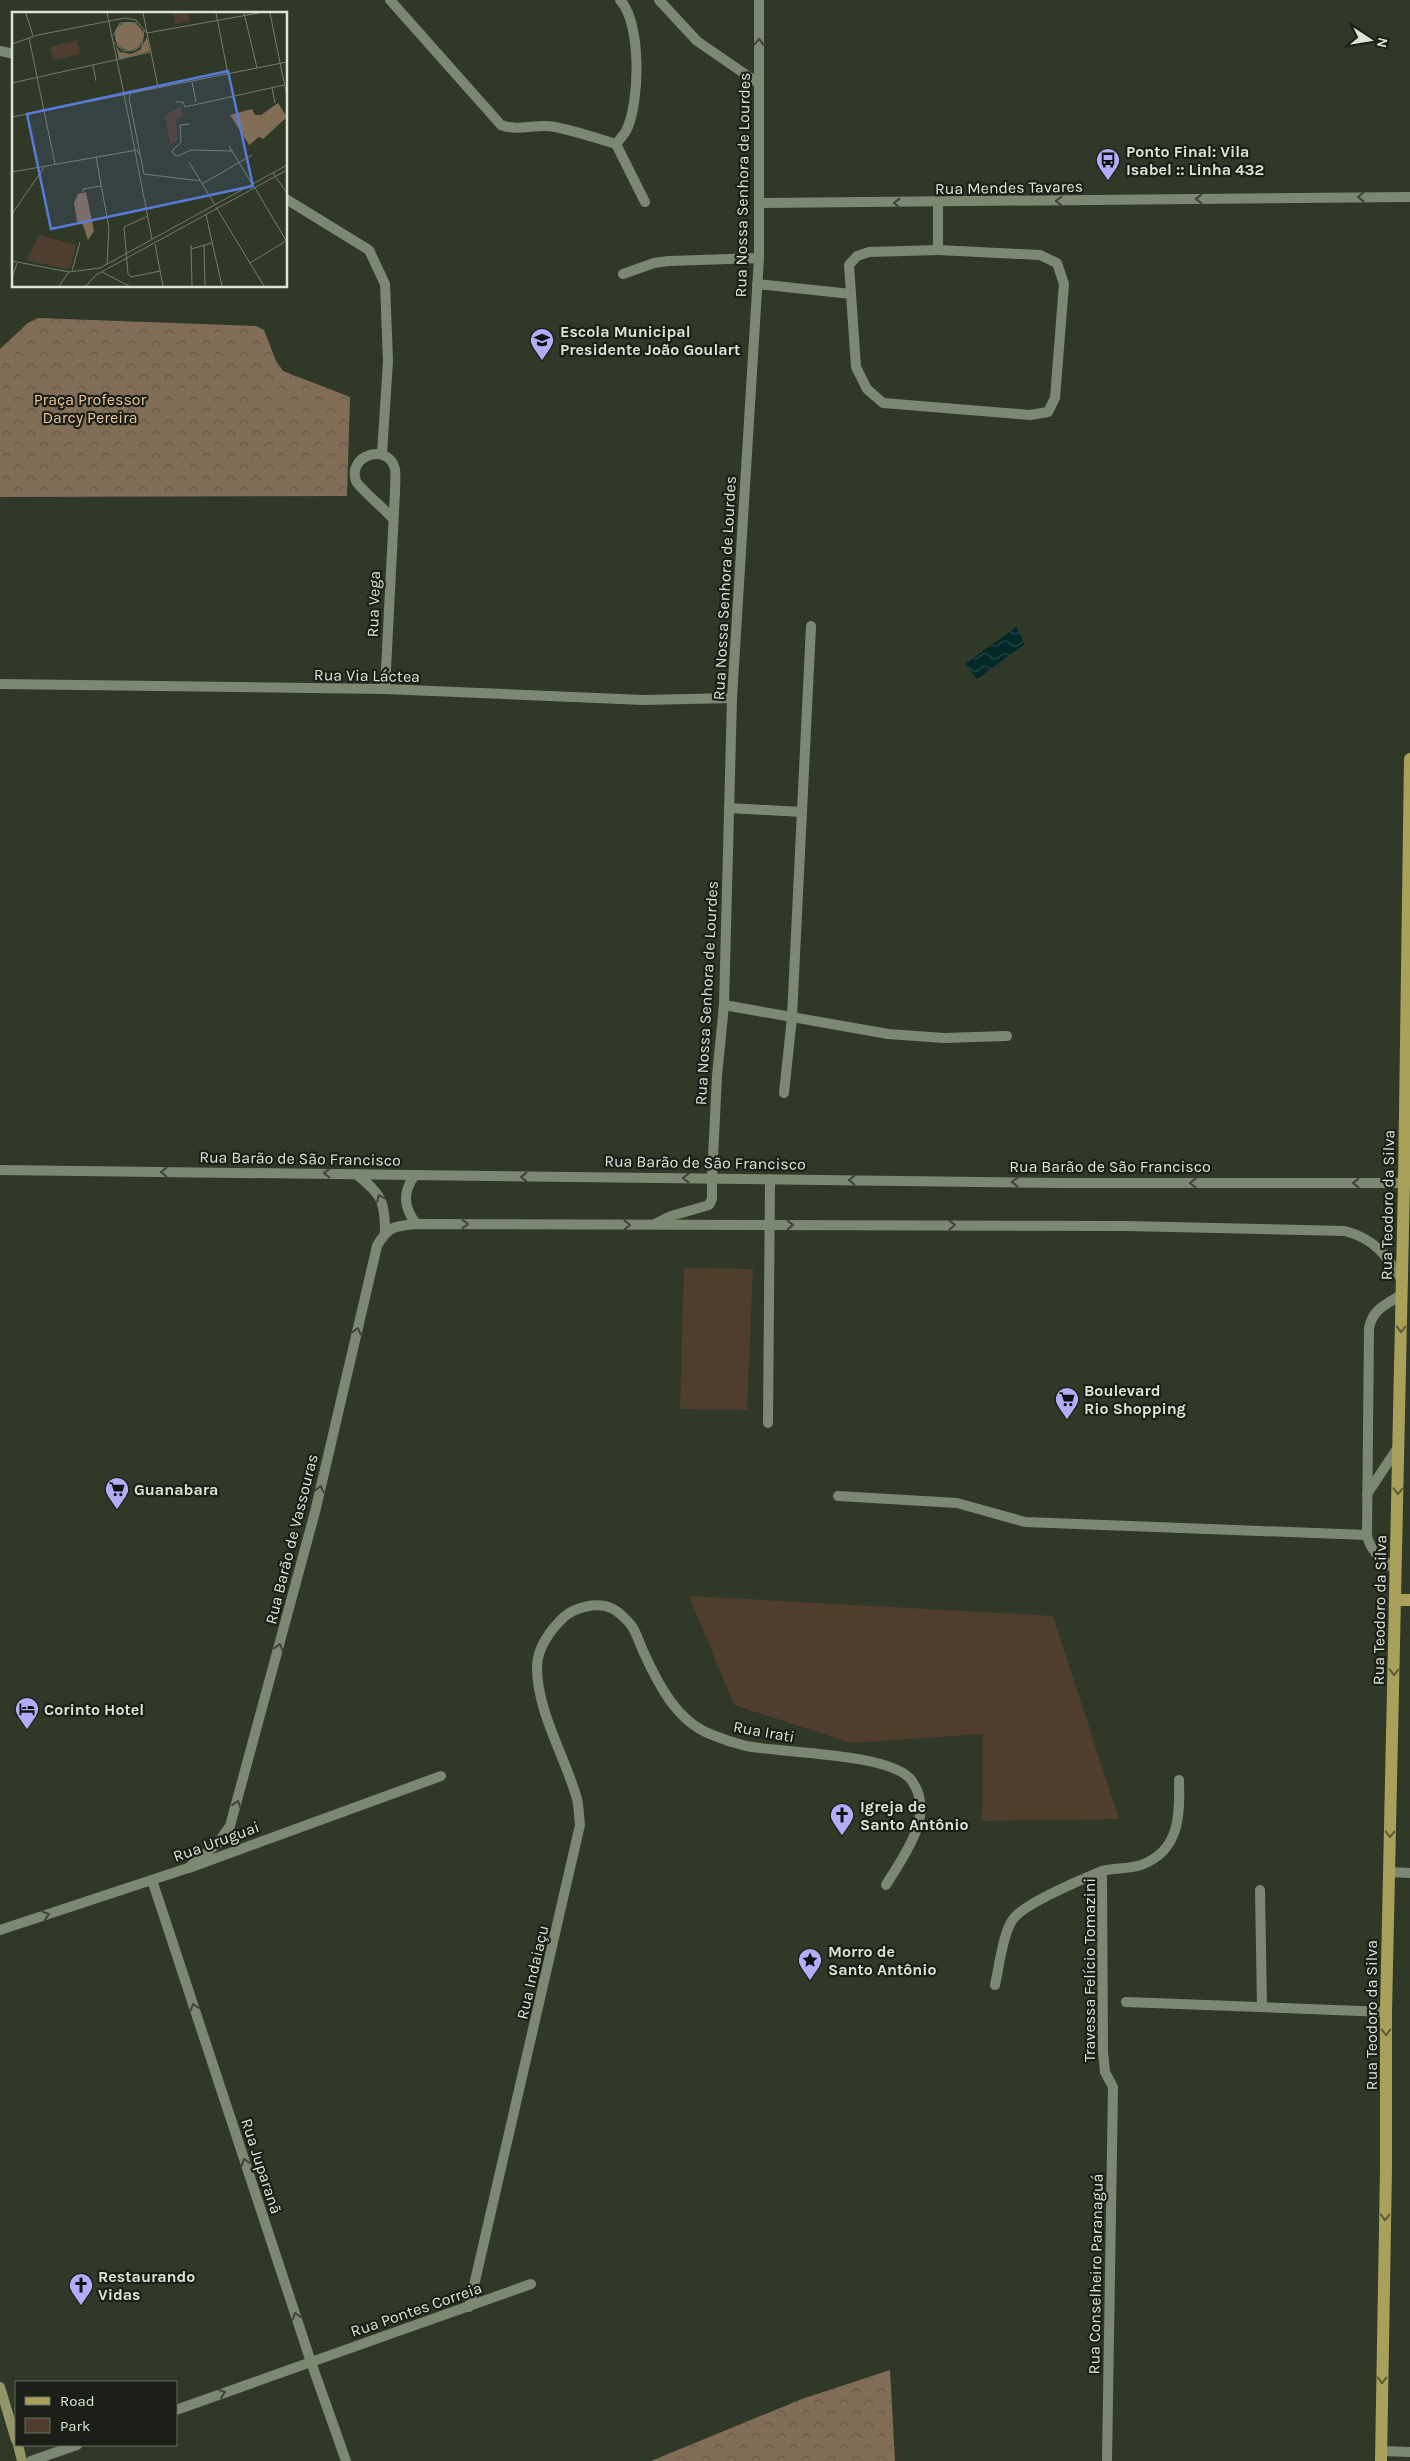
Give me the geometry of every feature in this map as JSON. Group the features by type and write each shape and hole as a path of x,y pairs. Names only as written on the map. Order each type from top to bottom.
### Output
{"main road":[{"name":"Rua Teodoro da Silva","path":"1381,2456 1386,2169 1386,2012 1402,1280 1407,1183 1410,759"},
{"path":"1396,1600 1410,1600"},
{"path":"0,2387 15,2437"},
{"path":"18,2446 22,2461"}],"street":[{"path":"390,0 501,125 512,129 538,126 555,127 616,144 645,202"},
{"path":"616,144 626,130 636,89 635,30 626,6 620,0"},
{"path":"659,0 697,41 758,83"},
{"name":"Rua Nossa Senhora de Lourdes","path":"652,1225 671,1216 709,1205 712,1199 717,1076 724,1005 732,698 759,258 758,83 760,0"},
{"name":"Rua Mendes Tavares","path":"759,203 1410,197"},
{"path":"288,200 369,250 385,284 388,361 382,454 372,453 362,458 356,467 355,479 359,486 375,499 394,519"},
{"path":"938,202 938,250"},
{"path":"938,250 1040,255 1057,263 1064,284 1055,398 1048,412 1030,415 884,402 867,389 856,367 851,294 849,265 857,256 869,252 938,250"},
{"path":"623,274 654,263 669,261 759,258"},
{"path":"757,284 851,294"},
{"name":"Rua Vega","path":"382,454 388,458 394,468 394,519 385,689"},
{"path":"784,1093 792,1017 811,626"},
{"name":"Rua Via Láctea","path":"0,684 385,689 644,700 732,698"},
{"path":"730,808 802,812"},
{"path":"724,1005 888,1034 944,1038 1007,1036"},
{"name":"Rua Barão de São Francisco","path":"0,1170 1099,1183 1407,1183"},
{"path":"356,1174 381,1197 385,1211 385,1232 397,1226 416,1224 1126,1226 1345,1231 1363,1236 1377,1247 1390,1261 1402,1280"},
{"path":"414,1176 407,1186 405,1199 407,1211 416,1224"},
{"path":"768,1423 770,1179"},
{"name":"Rua Barão de Vassouras","path":"188,1868 218,1844 230,1826 238,1803 315,1512 377,1246 385,1232"},
{"path":"1396,1570 1375,1554 1369,1544 1367,1534 1370,1323 1376,1310 1402,1295"},
{"path":"1367,1494 1399,1446"},
{"path":"838,1496 957,1503 1025,1522 1367,1534"},
{"name":"Rua Irati","path":"542,1646 554,1628 566,1615 589,1606 611,1608 632,1626 658,1682 674,1706 695,1728 746,1746 875,1762 901,1769 912,1779 921,1796 920,1818 911,1844 886,1885"},
{"name":"Rua Indaiaçu","path":"469,2307 580,1825 577,1799 542,1700 537,1666 542,1646"},
{"name":"Rua Uruguai","path":"0,1930 188,1868 441,1776"},
{"name":"Travessa Felício Tomazini","path":"1112,2087 1105,2072 1102,2052 1101,1988 1104,1903 1102,1871 1141,1864 1163,1851 1174,1835 1180,1818 1179,1780"},
{"path":"995,1985 1009,1927 1014,1917 1037,1902 1102,1871"},
{"path":"1389,1872 1410,1873"},
{"name":"Rua Juparanã","path":"152,1880 311,2362 346,2461"},
{"path":"1260,1890 1262,2007"},
{"path":"1126,2002 1386,2012"},
{"name":"Rua Conselheiro Paranaguá","path":"1107,2461 1112,2087"},
{"name":"Rua Pontes Correia","path":"178,2409 531,2284"},
{"path":"31,2461 74,2446"},
{"path":"1381,2456 1410,2452"}],"green space":[{"name":"Praça Professor Darcy Pereira","path":"38,318 256,326 264,330 276,361 283,371 350,397 347,496 0,497 0,349 28,323"},
{"path":"684,1268 753,1269 747,1410 680,1409"},
{"path":"689,1596 1053,1616 1119,1819 982,1821 983,1734 851,1743 734,1705"},
{"path":"890,2370 895,2461 651,2461 802,2399"}],"water":[{"path":"1016,627 1025,644 977,679 965,664"}],"place":[{"name":"Ponto Final: Vila Isabel :: Linha 432","path":"1108,181"},
{"name":"Escola Municipal Presidente João Goulart","path":"542,361"},
{"name":"Boulevard Rio Shopping","path":"1067,1420"},
{"name":"Guanabara","path":"117,1510"},
{"name":"Corinto Hotel","path":"27,1730"},
{"name":"Igreja de Santo Antônio","path":"842,1836"},
{"name":"Morro de Santo Antônio","path":"810,1981"},
{"name":"Restaurando Vidas","path":"81,2306"}]}
